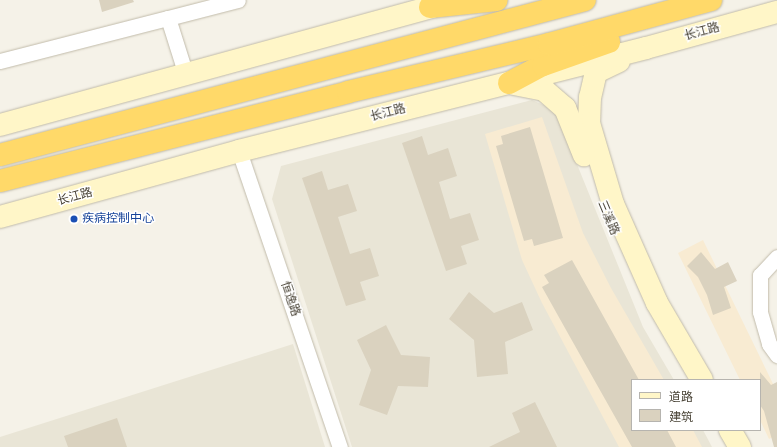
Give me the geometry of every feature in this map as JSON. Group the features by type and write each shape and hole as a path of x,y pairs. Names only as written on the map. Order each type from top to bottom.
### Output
{"highway":[{"path":"430,7 497,0"},
{"path":"0,155 192,106 585,0"},
{"path":"0,181 196,130 550,44 711,0"},
{"path":"509,83 544,65 595,46 632,36 666,22 684,7"}],"main road":[{"path":"0,125 456,0"},
{"name":"长江路","path":"0,217 239,151 646,48 777,12"},
{"name":"三溪路","path":"646,48 596,72 590,97 589,123 613,204 657,302 701,379"},
{"name":"三溪路","path":"509,83 544,90 565,108 576,131 603,210 648,309 688,379"},
{"path":"718,431 727,447"},
{"path":"731,431 740,447"}],"street":[{"path":"0,61 238,0"},
{"path":"168,18 186,75"},
{"name":"恒逸路","path":"239,151 340,447"},
{"path":"777,257 760,275 760,312 769,344 777,355"}],"shaded area":[{"path":"532,100 555,110 643,327 673,379 631,379 631,431 704,431 712,447 352,447 272,199 281,166"},
{"path":"542,117 583,233 611,288 663,379 631,379 631,431 694,431 702,447 619,447 542,303 522,260 485,134"},
{"path":"703,240 777,392 777,435 769,439 761,422 761,379 740,379 678,253"},
{"path":"293,344 325,447 0,447 0,437"}],"building":[{"path":"99,0 133,0 134,2 102,12"},
{"path":"530,127 563,238 534,246 532,239 524,241 496,146 503,144 501,136"},
{"path":"422,136 428,155 448,148 457,176 439,182 450,219 470,213 479,240 461,246 467,264 446,271 402,143"},
{"path":"322,171 328,190 348,184 357,211 338,217 350,254 370,248 379,276 360,282 366,300 346,306 302,178"},
{"path":"701,252 715,269 728,262 737,281 724,287 731,308 713,315 707,295 698,277 687,266"},
{"path":"572,260 638,379 631,379 631,431 668,431 676,447 632,447 542,287 549,283 544,275"},
{"path":"469,292 494,313 522,302 533,330 505,342 508,374 477,377 474,340 449,319"},
{"path":"386,325 401,355 430,357 428,387 398,386 387,415 359,405 371,370 357,340"},
{"path":"760,372 771,385 777,382 777,447 774,447 764,411 761,406"},
{"path":"535,402 557,447 489,447 520,432 512,413"},
{"path":"117,418 127,447 68,447 64,436"}],"place":[{"name":"疾病控制中心","path":"74,219"}]}
